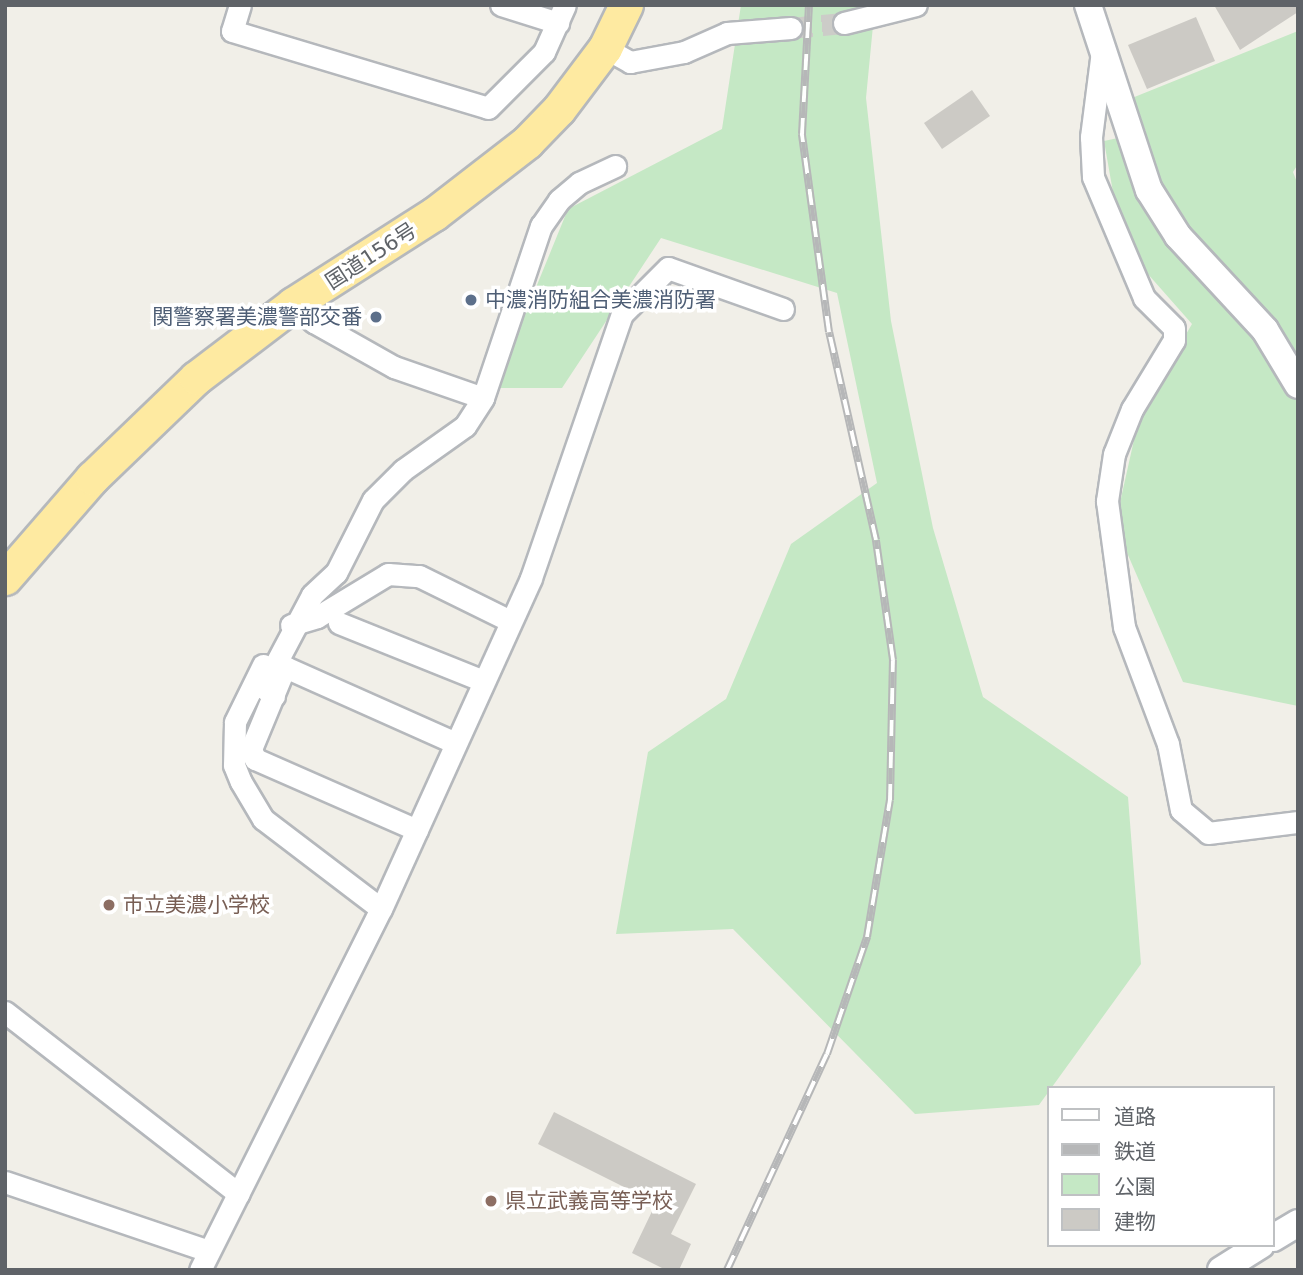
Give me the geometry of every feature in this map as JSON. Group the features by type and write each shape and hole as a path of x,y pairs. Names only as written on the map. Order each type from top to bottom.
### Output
{"highway":[{"name":"国道156号","path":"5,578 92,478 173,399 293,304 378,253 486,176 559,109 606,48 626,5"}],"street":[{"path":"240,5 232,31 488,108 544,52 561,14 501,5"},
{"path":"844,23 916,5"},
{"path":"1087,5 1149,190 1178,236 1265,330 1298,385"},
{"path":"606,48 630,62 684,52 727,33 791,28"},
{"path":"1102,49 1091,137 1093,177 1139,289 1174,328 1174,340 1132,409 1114,454 1107,501 1124,627 1168,744 1181,810 1208,833 1298,822"},
{"path":"274,696 264,688 312,595 335,573 373,500 403,470 465,426 483,398 541,226 559,200 579,183 615,166"},
{"path":"5,1182 205,1261 381,909 531,578 622,314 668,268 783,309"},
{"path":"293,304 314,322 394,367 483,398"},
{"path":"381,909 263,819 234,765 235,722 260,668 289,626 317,617 388,574 419,576 510,621"},
{"path":"339,622 483,681"},
{"path":"417,830 255,759 251,749 285,667 456,743"},
{"path":"5,1012 239,1194"},
{"path":"1275,1237 1298,1223"},
{"path":"1221,1270 1258,1247"}],"green space":[{"path":"741,5 875,5 866,98 891,321 933,528 983,697 1128,797 1141,964 1053,1086 1048,1086 1048,1093 1039,1105 915,1114 733,929 616,934 648,752 726,699 791,544 877,483 837,293 661,238 562,388 495,388 568,209 722,129"},
{"path":"1298,31 1298,164 1293,172 1298,185 1298,706 1183,682 1115,525 1140,413 1192,324 1147,273 1117,215 1104,141 1146,132 1132,98"}],"building":[{"path":"1214,5 1298,5 1298,12 1240,50"},
{"path":"1196,17 1215,61 1147,89 1128,45"},
{"path":"972,90 990,116 942,149 924,123"},
{"path":"554,1112 696,1184 671,1234 691,1244 679,1270 666,1270 632,1253 656,1203 538,1144"}],"tunnel":[{"path":"791,28 844,23"}],"railway":[{"path":"727,1270 827,1054 867,937 890,800 893,660 876,540 829,332 802,134 809,5"}],"place":[{"name":"中濃消防組合美濃消防署","path":"471,300"},
{"name":"関警察署美濃警部交番","path":"376,317"},
{"name":"市立美濃小学校","path":"109,905"},
{"name":"県立武義高等学校","path":"491,1201"}]}
